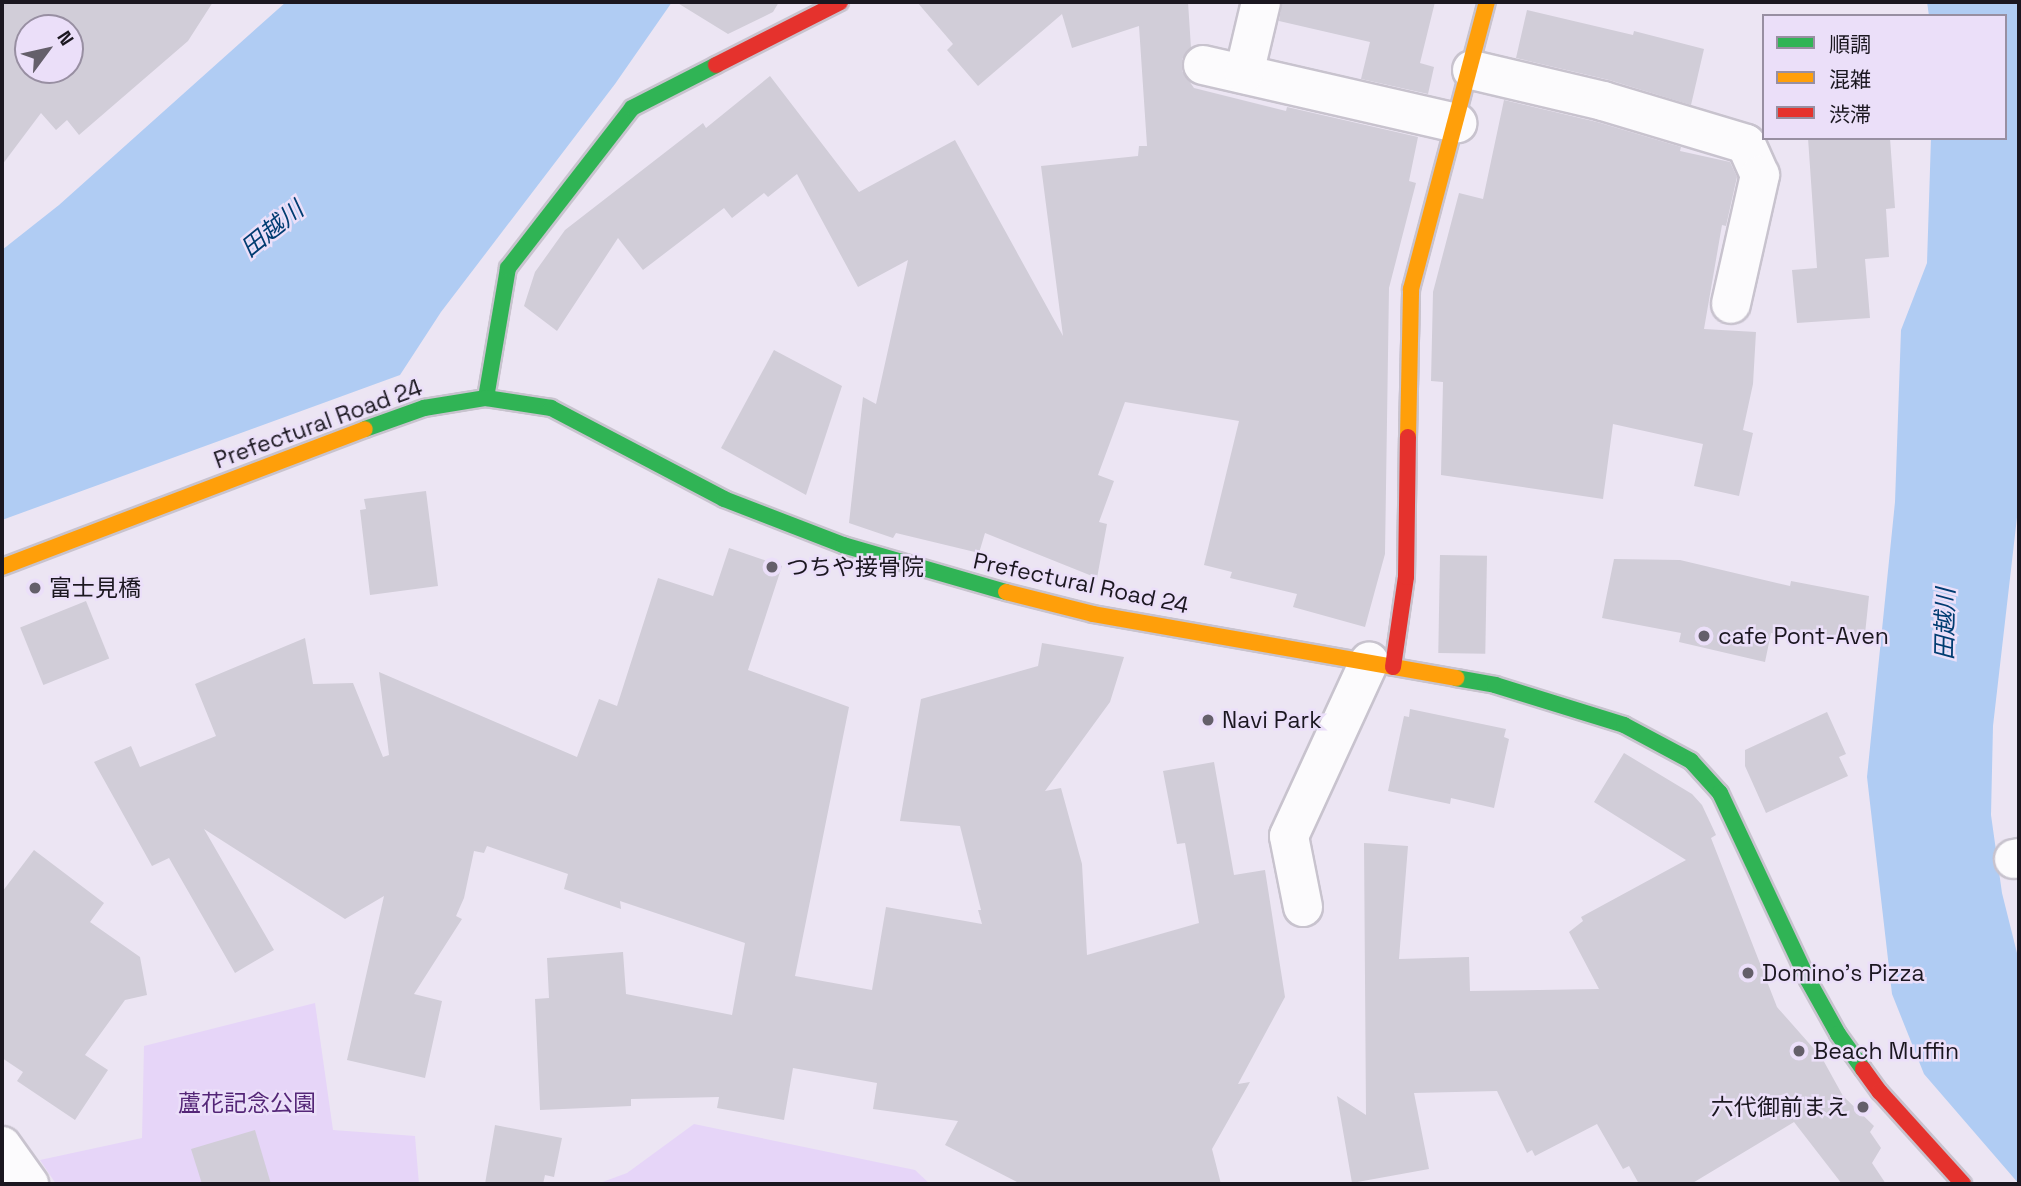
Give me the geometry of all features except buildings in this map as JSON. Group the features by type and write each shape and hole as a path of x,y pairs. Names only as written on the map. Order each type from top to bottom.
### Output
{"main road":[{"path":"486,398 508,268 632,108 840,2"},
{"path":"1381,665 1406,577 1411,289 1472,70 1488,2"},
{"name":"Prefectural Road 24","path":"2,567 306,450 424,408 486,398 551,408 724,499 843,545 950,578 1093,614 1495,685 1624,725 1691,761 1720,793 1808,980 1838,1034 1880,1091 1963,1184"}],"street":[{"path":"1244,74 1261,2"},
{"path":"1203,65 1457,123"},
{"path":"1472,70 1603,101 1746,144 1760,175 1731,304"},
{"path":"1303,907 1289,836 1381,665"},
{"path":"2,1146 29,1184"}],"green space":[{"name":"蘆花記念公園","path":"315,1003 333,1130 415,1136 419,1184 56,1184 40,1160 142,1138 144,1046"},
{"path":"694,1124 915,1170 930,1184 597,1184 627,1173"}],"water":[{"name":"田越川","path":"286,2 672,2 615,84 441,312 400,375 2,520 2,250 59,205"},
{"name":"田越川","path":"1927,2 2019,2 2019,500 1993,726 1991,815 2002,893 2019,961 2019,1184 1924,1074 1892,994 1867,777 1895,502 1901,330 1927,263 1931,140 2007,140 2007,14 1929,14"}],"traffic: fast":[{"path":"486,398 508,268 632,108 716,65"},
{"path":"365,429 424,408 486,398 551,408 724,499 843,545 1006,592"},
{"path":"1456,678 1495,685 1624,725 1691,761 1720,793 1808,980 1838,1034 1863,1069"}],"traffic: slow":[{"path":"1408,437 1411,289 1487,2"},
{"path":"2,567 365,429"},
{"path":"1006,592 1093,614 1456,678"}],"traffic: jam":[{"path":"716,65 840,2"},
{"path":"1393,667 1406,577 1408,437"},
{"path":"1863,1069 1880,1092 1963,1184"}],"place":[{"name":"つちや接骨院","path":"772,567"},
{"name":"富士見橋","path":"35,588"},
{"name":"cafe Pont-Aven","path":"1704,636"},
{"name":"Navi Park","path":"1208,720"},
{"name":"Domino's Pizza","path":"1748,973"},
{"name":"Beach Muffin","path":"1799,1051"},
{"name":"六代御前まえ","path":"1863,1107"}]}
